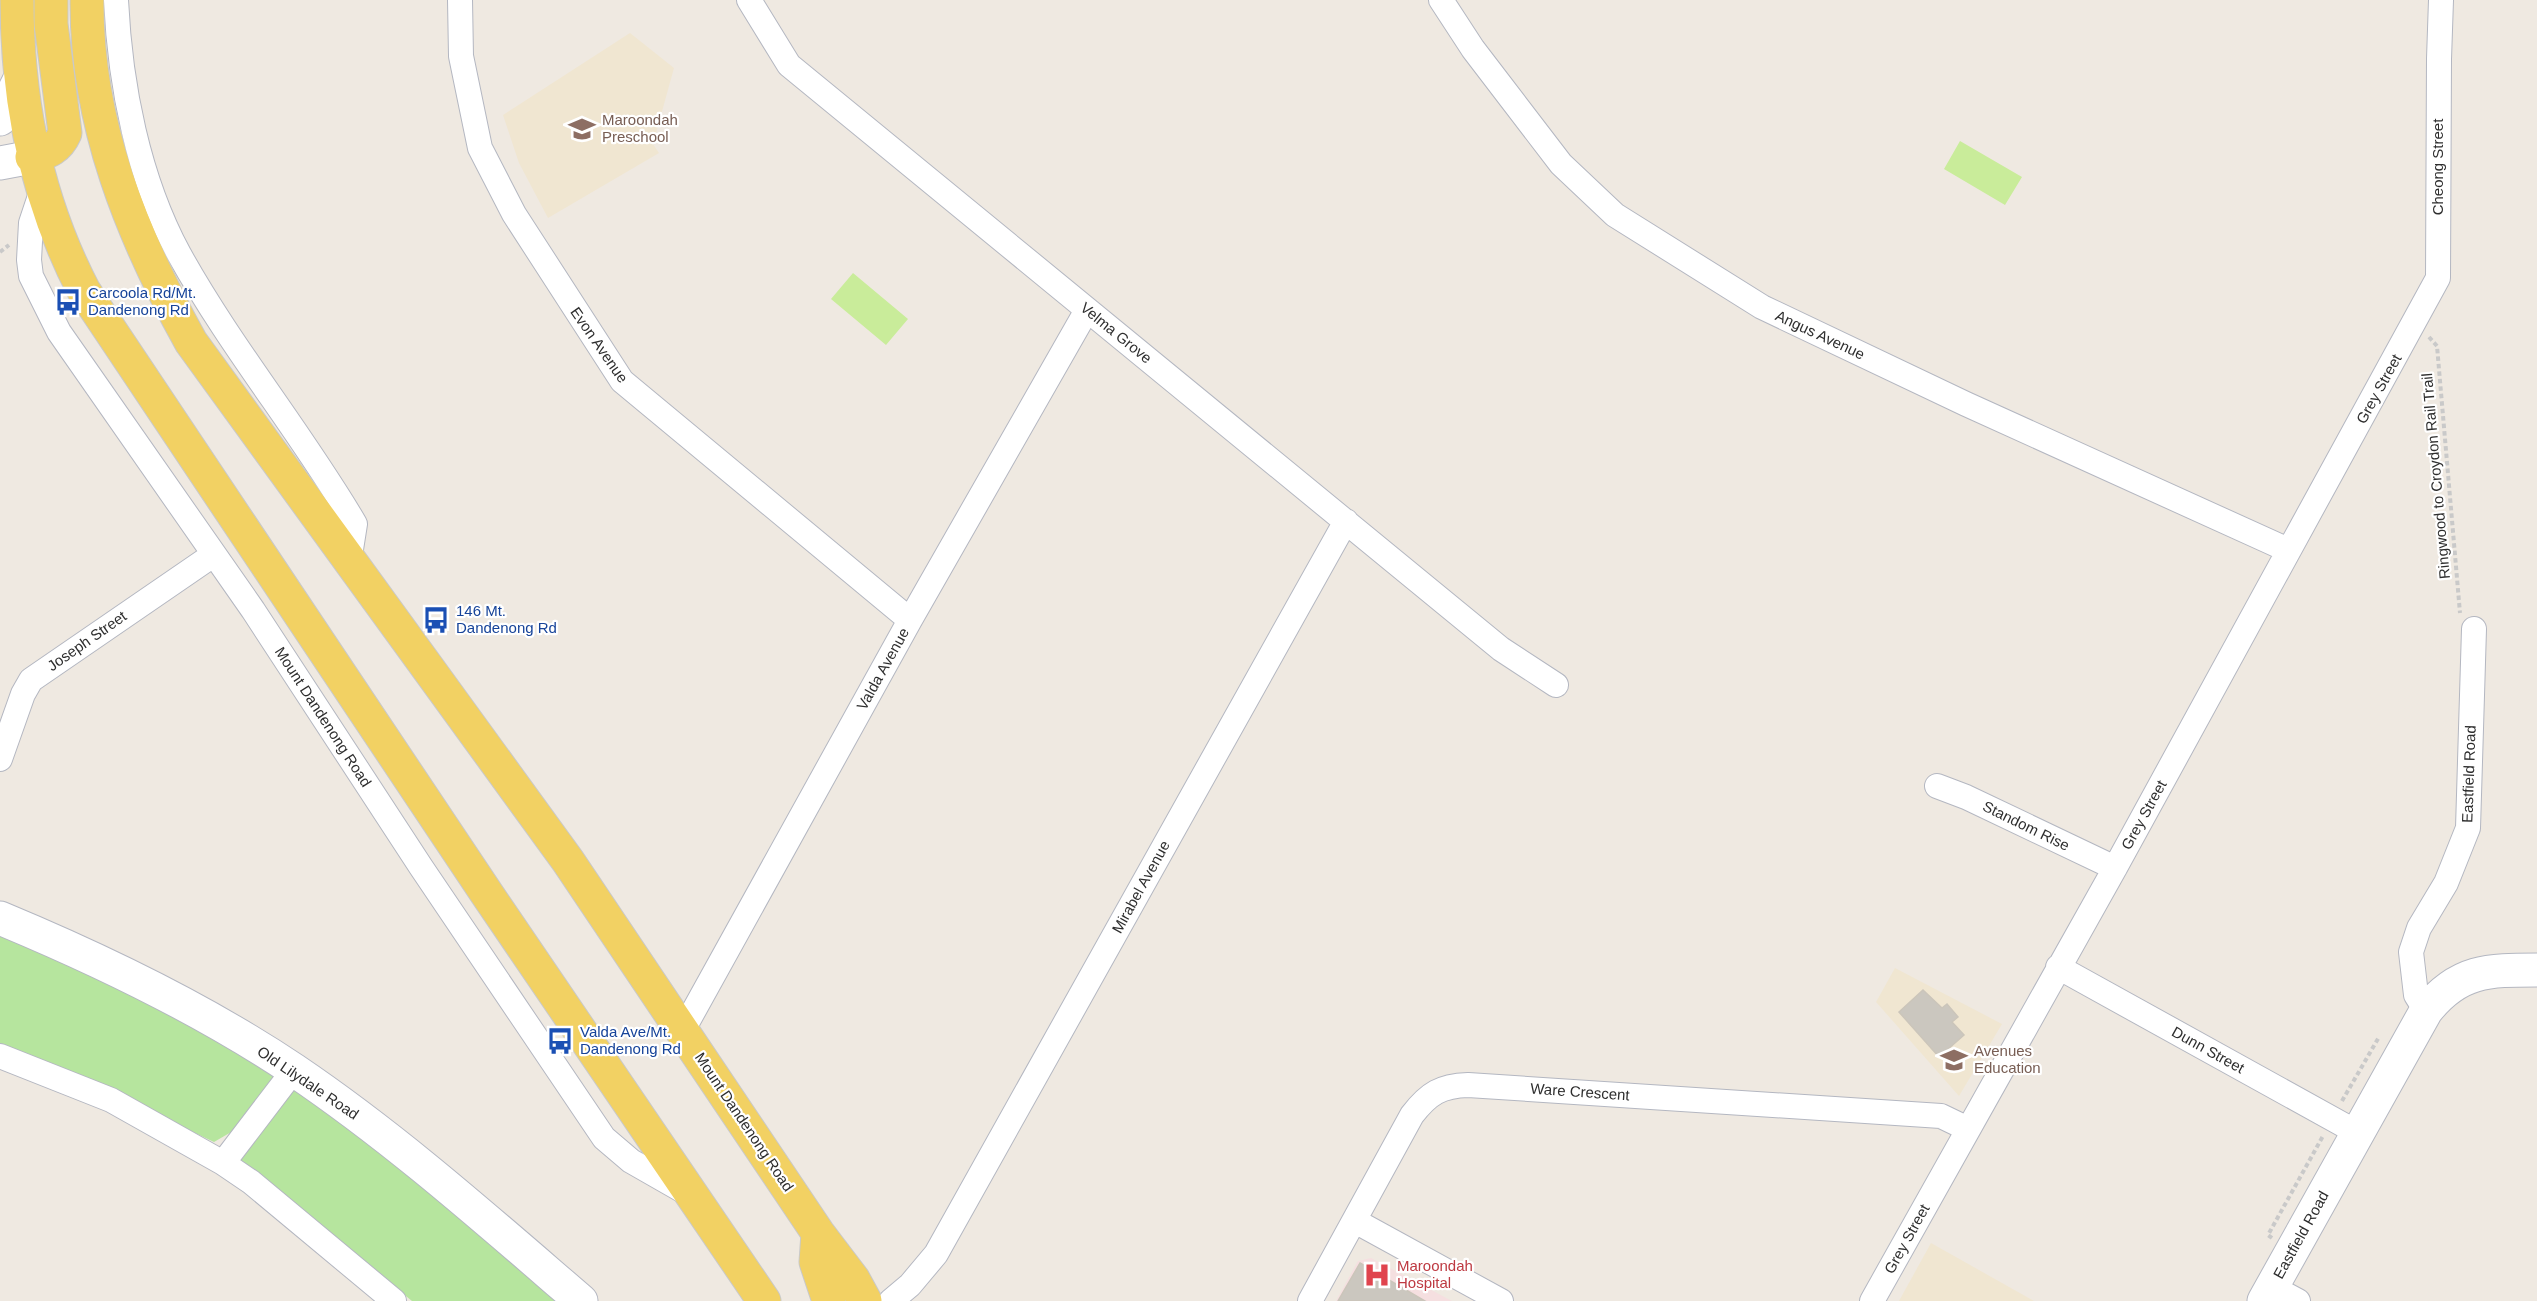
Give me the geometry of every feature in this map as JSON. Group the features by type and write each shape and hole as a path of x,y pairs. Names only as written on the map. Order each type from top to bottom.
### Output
{"main road":[{"name":"Mount Dandenong Road","path":"17,0 9,35 20,79 32,157 66,256 84,291 487,894 697,1199 764,1301"},
{"path":"32,157 52,151 62,142 66,133 51,24 51,0"},
{"name":"Mount Dandenong Road","path":"87,0 93,77 102,130 119,190 164,295 191,342 349,562 488,747 818,1233 853,1279 865,1301"},
{"path":"818,1233 816,1262 829,1301"}],"street":[{"path":"116,0 128,104 149,177 178,252 205,297 320,465 355,524 349,562"},
{"name":"Evon Avenue","path":"460,0 461,56 480,148 514,214 622,381 910,620"},
{"name":"Velma Grove","path":"749,0 789,65 1501,649 1556,685"},
{"name":"Angus Avenue","path":"1441,0 1473,49 1561,164 1615,215 1762,307 1966,404 2288,550"},
{"name":"Cheong Street","path":"2413,328 2438,278 2441,0"},
{"path":"0,119 20,79"},
{"path":"0,163 32,157"},
{"name":"Mount Dandenong Road","path":"42,190 28,243 31,276 59,332 253,610 421,867 604,1138 631,1161 697,1199"},
{"name":"Valda Avenue","path":"682,1030 910,620 1088,310"},
{"name":"Grey Street","path":"1872,1301 2115,868 2288,550 2413,328"},
{"name":"Mirabel Avenue","path":"891,1301 910,1285 936,1254 1346,521"},
{"name":"Joseph Street","path":"0,759 23,694 32,680 213,555"},
{"name":"Eastfield Road","path":"2426,1011 2416,995 2411,951 2419,928 2446,883 2468,828 2474,628"},
{"name":"Standom Rise","path":"1937,786 1966,797 2115,868"},
{"name":"Old Lilydale Road","path":"0,918 61,944 205,1016 294,1070 411,1157 581,1301"},
{"name":"Dunn Street","path":"2058,967 2358,1133"},
{"name":"Eastfield Road","path":"2278,1296 2358,1133 2426,1011 2439,994 2465,978 2494,970 2537,970"},
{"path":"0,1056 111,1100 223,1163 251,1182 394,1301"},
{"path":"223,1163 294,1070"},
{"name":"Ware Crescent","path":"1310,1301 1412,1115 1432,1092 1447,1086 1468,1084 1941,1116 1968,1129"},
{"path":"1355,1221 1501,1301"},
{"name":"Mirabel Avenue","path":"915,1301 931,1270 936,1254"}],"path":[{"name":"Ringwood to Croydon Rail Trail","path":"2413,328 2434,340 2438,346 2460,616 2474,628"},
{"path":"2268,1235 2322,1137"}],"shaded area":[{"name":"Maroondah Preschool","path":"630,33 674,68 653,144 659,153 548,218 519,163 503,115"},
{"name":"Avenues Education","path":"1895,968 2002,1024 1959,1096 1876,1002"},
{"path":"1931,1243 2034,1301 1899,1301"},
{"name":"Maroondah Hospital","path":"1371,1258 1452,1301 1336,1301 1358,1261"}],"green space":[{"path":"1960,141 2022,177 2005,205 1944,169"},
{"path":"853,273 908,319 886,345 831,299"},
{"path":"0,930 59,956 272,1068 273,1078 233,1131 214,1142 117,1096 0,1047"},
{"path":"294,1088 406,1168 561,1301 412,1301 238,1159"}],"building":[{"path":"1923,990 1942,1008 1947,1004 1958,1017 1952,1022 1964,1035 1939,1057 1899,1012"},
{"name":"Maroondah Hospital","path":"1360,1263 1425,1301 1338,1301"}],"place":[{"name":"Maroondah Preschool","path":"582,129"},
{"name":"Carcoola Rd/Mt. Dandenong Rd","path":"68,302"},
{"name":"146 Mt. Dandenong Rd","path":"436,620"},
{"name":"Valda Ave/Mt. Dandenong Rd","path":"560,1041"},
{"name":"Avenues Education","path":"1954,1060"},
{"name":"Maroondah Hospital","path":"1377,1275"}]}
